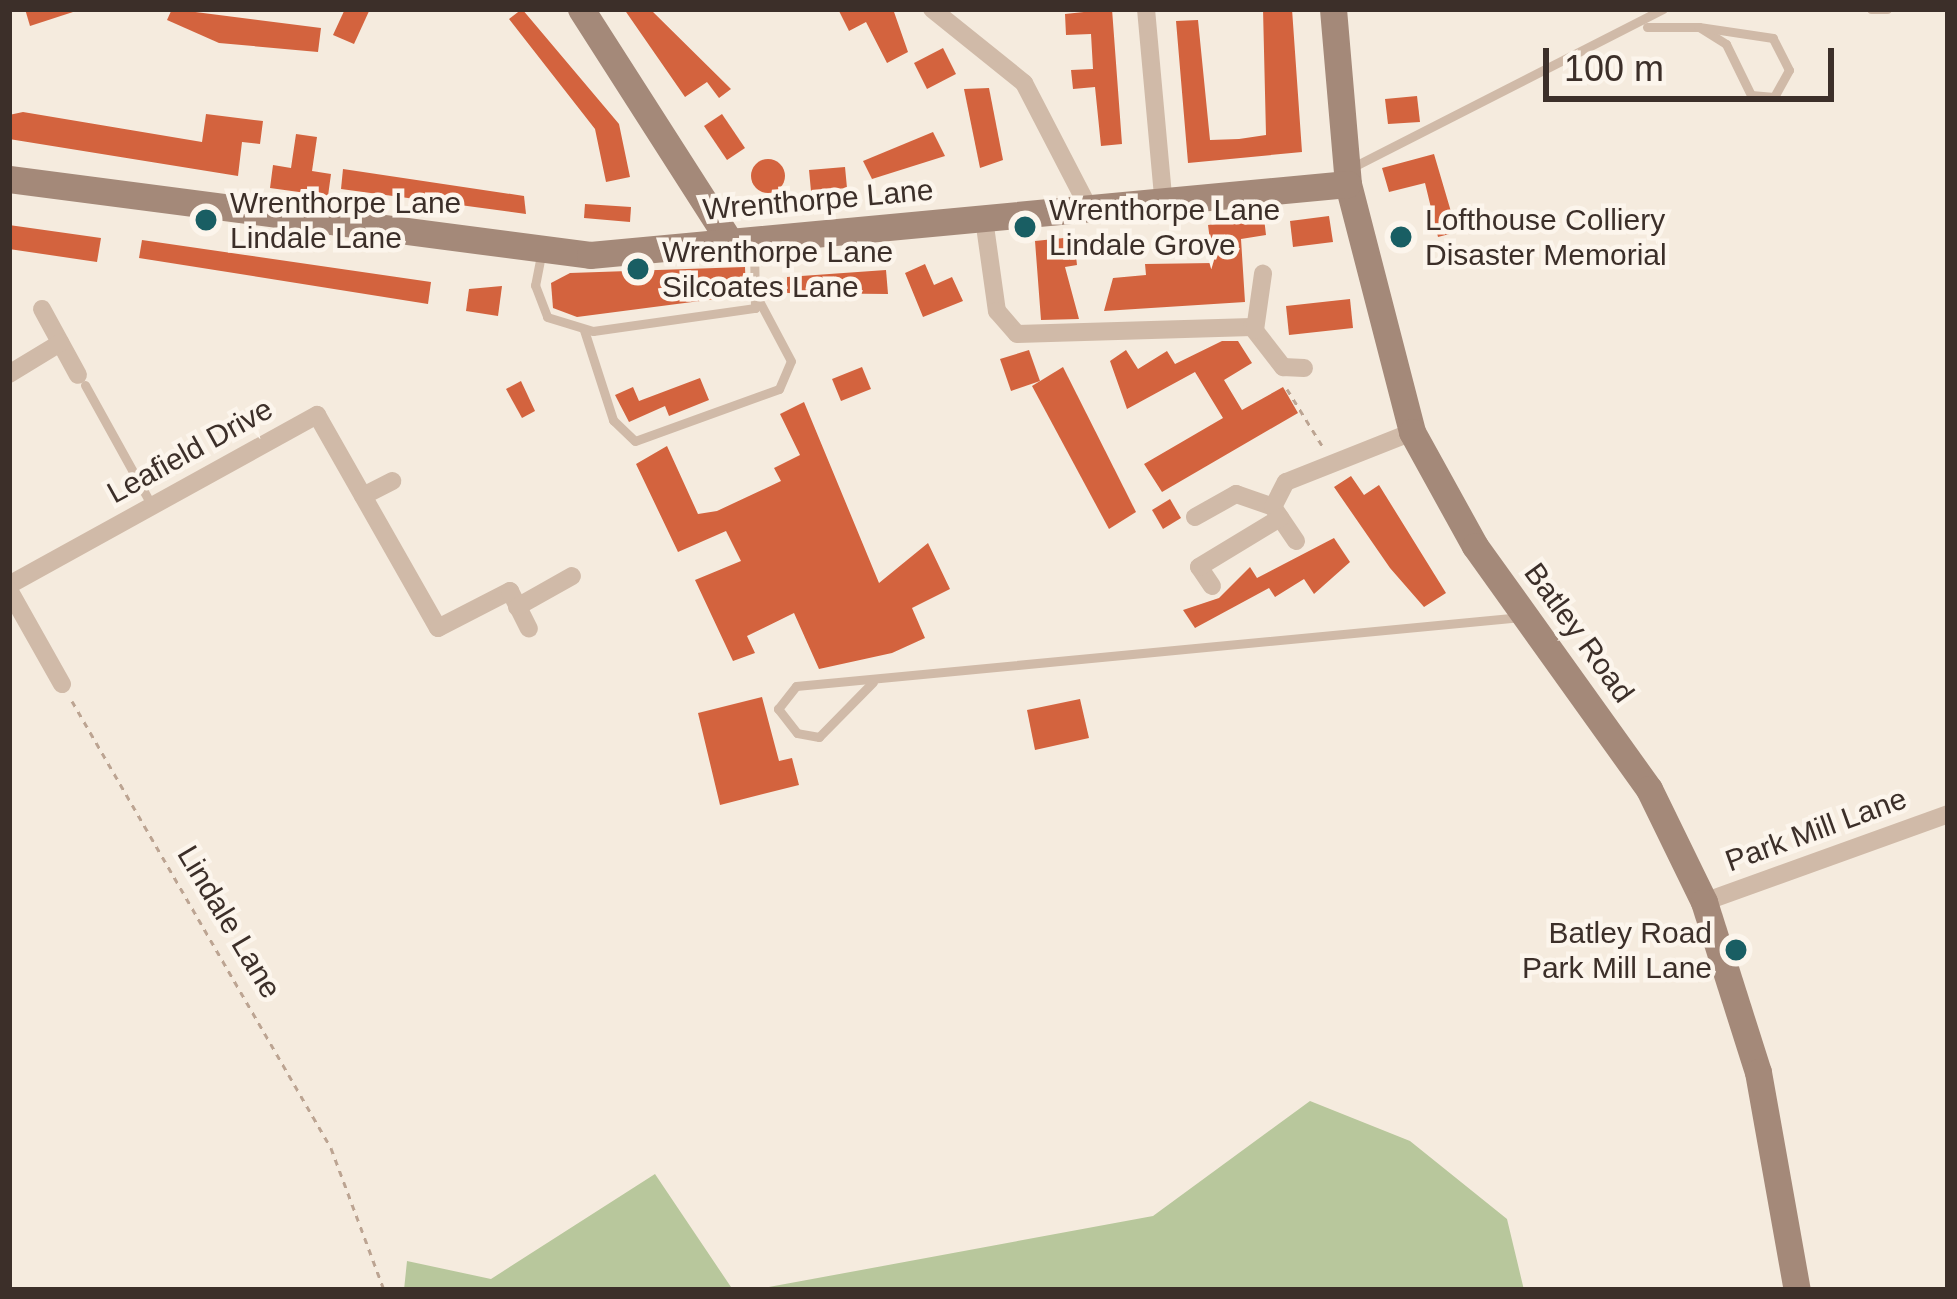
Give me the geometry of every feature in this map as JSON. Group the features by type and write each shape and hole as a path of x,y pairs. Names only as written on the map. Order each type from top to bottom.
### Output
{"street":[{"path":"581,9 741,239"},
{"path":"932,9 1024,83 1091,212"},
{"path":"1146,9 1164,206"},
{"name":"Batley Road","path":"1333,9 1347,177 1412,432 1527,617 1649,789 1704,902 1757,1072 1797,1290"},
{"name":"Wrenthorpe Lane","path":"9,179 542,251 1164,206 1347,177"},
{"path":"984,220 997,310 1017,334 1255,330"},
{"path":"1262,274 1255,330 1270,355 1304,368"},
{"path":"42,309 82,380"},
{"path":"9,374 59,343"},
{"name":"Leafield Drive","path":"9,587 317,415 438,628 510,591 517,607 572,576"},
{"path":"1213,586 1199,567 1273,517 1286,482 1330,458 1412,432"},
{"path":"363,496 392,481"},
{"path":"1195,518 1236,494 1273,517 1296,541"},
{"path":"9,587 62,684"},
{"path":"517,607 530,629"},
{"name":"Park Mill Lane","path":"1704,902 1948,814"}],"lane":[{"path":"1347,177 1647,27 1663,9"},
{"path":"1870,9 1887,9"},
{"path":"1647,27 1699,27 1773,38 1789,70 1774,97 1751,95 1726,44 1699,27"},
{"path":"584,330 613,420 635,441 779,389 791,362 757,297 741,239"},
{"path":"542,251 538,303 584,330 745,312 757,297"},
{"path":"82,380 152,506"},
{"path":"873,682 819,737 797,734 778,709 786,689 1527,617"}],"path":[{"path":"1270,355 1330,458"},
{"name":"Lindale Lane","path":"62,684 331,1148 384,1290"}],"green space":[{"path":"1310,1101 1410,1141 1507,1219 1524,1290 753,1290 1153,1216"},
{"path":"655,1174 733,1290 404,1290 407,1261 491,1279"}],"building":[{"path":"25,9 72,9 73,12 30,26"},
{"path":"172,9 321,28 318,52 219,43 167,20"},
{"path":"345,9 370,9 354,44 333,35"},
{"path":"522,9 619,124 630,177 606,182 595,129 509,19"},
{"path":"624,9 650,9 731,89 719,98 707,82 685,97"},
{"path":"838,9 893,9 908,52 887,63 866,22 849,31"},
{"path":"1112,9 1122,144 1101,146 1095,87 1073,89 1071,70 1093,69 1091,34 1066,35 1065,14"},
{"path":"1263,9 1292,9 1302,152 1188,163 1176,21 1198,20 1210,140 1239,139 1266,135"},
{"path":"943,48 956,74 927,89 914,63"},
{"path":"989,88 1003,160 980,168 964,89"},
{"path":"1417,96 1420,122 1388,124 1385,99"},
{"path":"23,112 202,142 206,114 263,121 260,144 242,142 238,176 9,139 9,115"},
{"path":"722,114 745,148 727,160 704,126"},
{"path":"933,132 945,156 872,179 863,161"},
{"path":"296,134 317,137 312,171 331,174 328,196 270,188 273,165 291,168"},
{"path":"1434,154 1457,232 1438,237 1425,183 1389,192 1382,168"},
{"path":"768,159 780,164 785,176 780,188 768,193 756,188 751,176 756,164"},
{"path":"845,167 847,188 811,191 809,170"},
{"path":"343,169 524,196 526,214 341,189"},
{"path":"585,204 631,207 630,222 584,218"},
{"path":"1329,216 1333,242 1293,247 1290,221"},
{"path":"1264,218 1266,235 1241,239 1245,302 1104,311 1113,278 1146,275 1145,264 1213,263 1208,225"},
{"path":"9,225 101,238 97,262 9,249"},
{"path":"1064,238 1075,247 1077,265 1065,267 1079,319 1041,320 1035,241"},
{"path":"142,240 431,282 428,304 139,258"},
{"path":"925,264 934,285 952,277 963,301 923,317 905,273"},
{"path":"745,267 746,295 577,317 553,308 551,283 570,273"},
{"path":"886,270 888,294 787,293 787,277"},
{"path":"502,286 498,316 466,311 469,289"},
{"path":"1350,299 1353,328 1289,335 1286,306"},
{"path":"1222,341 1238,341 1252,363 1224,380 1242,410 1283,387 1298,413 1162,492 1144,464 1223,418 1195,372 1127,409 1110,361 1126,350 1138,369 1167,351 1175,364"},
{"path":"1029,350 1040,381 1011,391 1000,359"},
{"path":"862,367 871,389 841,401 832,379"},
{"path":"1063,367 1136,512 1109,529 1032,386"},
{"path":"700,378 709,400 669,416 665,406 629,422 615,395 633,387 639,401"},
{"path":"521,381 535,411 522,418 506,389"},
{"path":"804,402 879,583 928,543 950,589 912,608 925,638 892,653 819,669 794,613 747,636 755,653 733,661 695,580 741,561 726,531 678,552 636,464 667,446 698,514 717,511 781,481 774,468 800,455 780,414"},
{"path":"1351,476 1364,495 1379,485 1446,593 1424,607 1390,568 1334,487"},
{"path":"1170,499 1181,518 1163,529 1152,510"},
{"path":"1334,538 1350,562 1314,594 1304,579 1275,597 1269,588 1195,628 1183,610 1219,598 1250,567 1257,578"},
{"path":"762,697 779,761 792,758 799,785 720,805 698,713"},
{"path":"1080,699 1089,738 1035,750 1027,710"}],"place":[{"name":"Wrenthorpe Lane Lindale Lane","path":"206,220"},
{"name":"Wrenthorpe Lane Lindale Grove","path":"1025,227"},
{"name":"Lofthouse Colliery Disaster Memorial","path":"1401,237"},
{"name":"Wrenthorpe Lane Silcoates Lane","path":"638,269"},
{"name":"Batley Road Park Mill Lane","path":"1736,950"}]}
